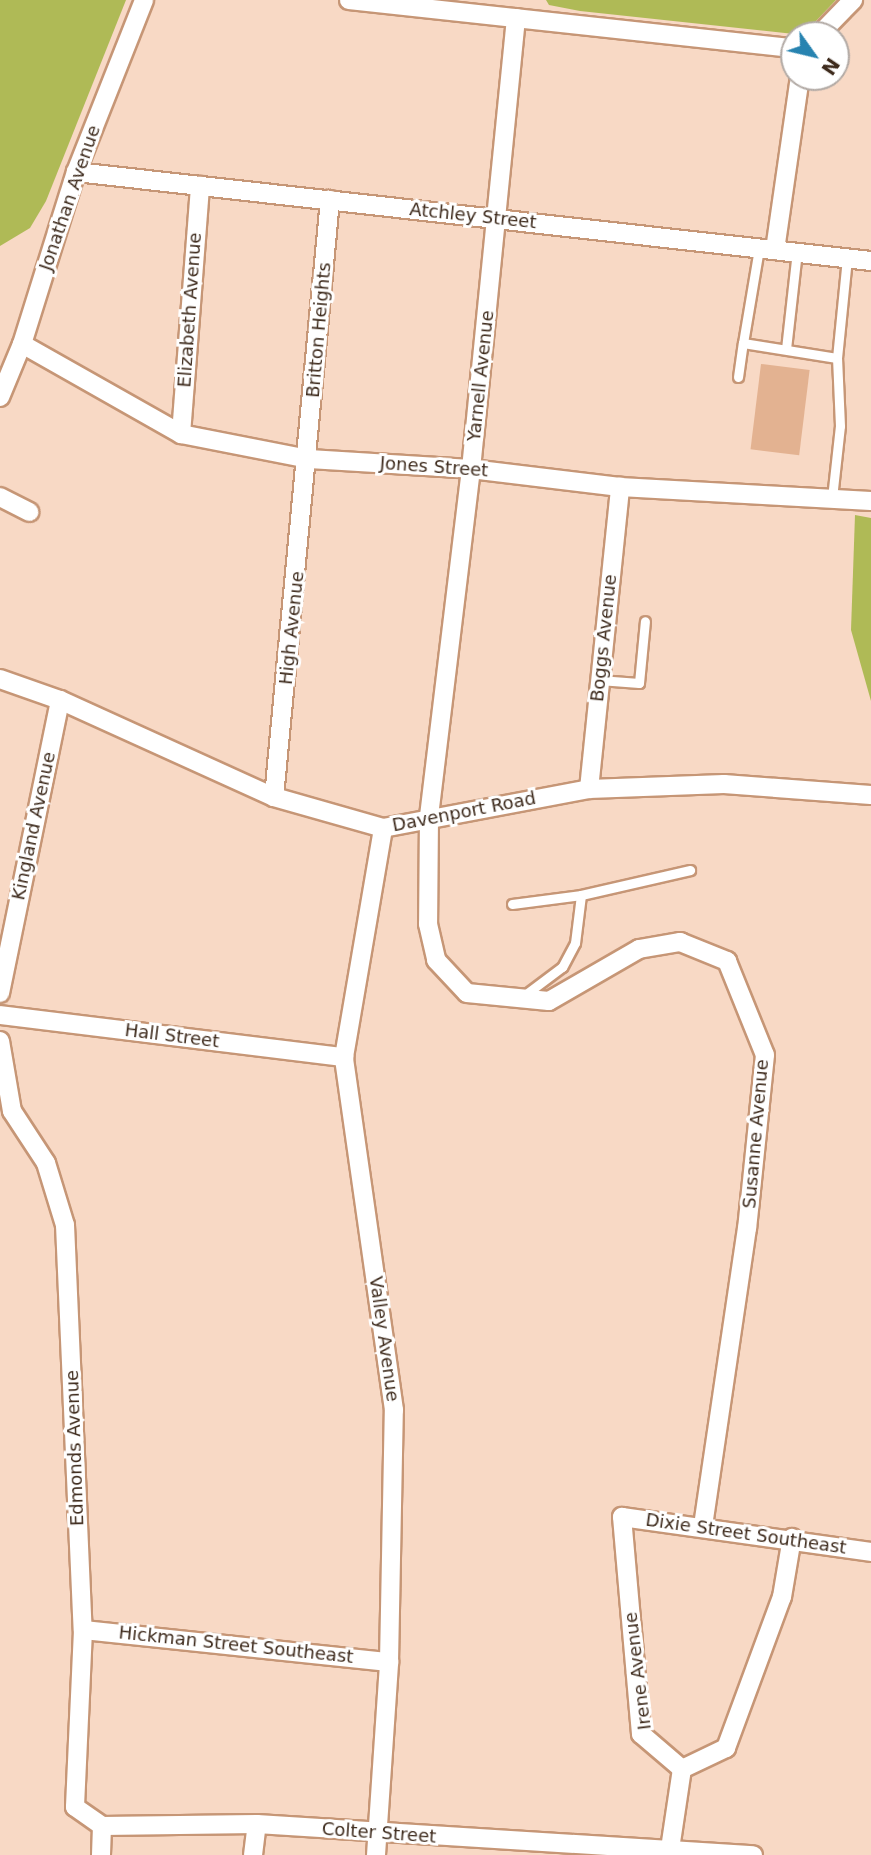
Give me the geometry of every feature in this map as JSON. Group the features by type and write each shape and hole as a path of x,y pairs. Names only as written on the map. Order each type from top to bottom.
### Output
{"street":[{"name":"Jonathan Avenue","path":"0,397 6,363 22,344 76,172 144,0"},
{"path":"349,0 780,46"},
{"path":"833,21 853,0"},
{"name":"Yarnell Avenue","path":"429,817 471,469 516,18"},
{"path":"767,249 797,91"},
{"name":"Atchley Street","path":"76,172 871,261"},
{"name":"Elizabeth Avenue","path":"181,434 200,186"},
{"name":"Britton Heights","path":"309,459 330,200"},
{"name":"Jones Street","path":"22,344 181,434 309,459 471,469 620,487 871,501"},
{"name":"High Avenue","path":"274,797 309,459"},
{"name":"Boggs Avenue","path":"589,789 620,487"},
{"path":"0,497 29,512"},
{"name":"Davenport Road","path":"0,679 60,700 274,797 383,828 429,817 589,789 723,784 871,795"},
{"name":"Kingland Avenue","path":"0,993 60,700"},
{"name":"Susanne Avenue","path":"429,817 429,924 436,960 467,993 549,1001 639,949 680,942 727,961 765,1055 747,1227 703,1526"},
{"name":"Valley Avenue","path":"376,1855 389,1662 394,1410 345,1056 383,828"},
{"name":"Hall Street","path":"0,1015 345,1056"},
{"name":"Edmonds Avenue","path":"0,1041 12,1111 46,1163 65,1225 83,1630 75,1807 102,1826"},
{"name":"Dixie Street Southeast","path":"621,1517 792,1538 871,1552"},
{"name":"Irene Avenue","path":"621,1517 641,1734 682,1769"},
{"path":"670,1849 682,1769 726,1748 782,1597 792,1538"},
{"name":"Hickman Street Southeast","path":"83,1630 389,1662"},
{"path":"253,1855 257,1824"},
{"name":"Colter Street","path":"102,1826 257,1824 377,1834 753,1855"},
{"path":"102,1826 102,1855"}],"lane":[{"path":"738,377 743,343 767,249"},
{"path":"786,349 797,251"},
{"path":"832,498 840,426 837,358 848,258"},
{"path":"743,343 837,358"},
{"path":"599,680 639,683 645,621"},
{"path":"512,904 581,895 690,870"},
{"path":"521,998 562,967 575,943 581,895"}],"green space":[{"path":"0,0 126,0 46,201 30,228 0,246"},
{"path":"546,0 836,0 816,21 780,21 780,32 580,11 549,5"},
{"path":"855,515 871,518 871,701 851,630"}],"building":[{"path":"761,364 810,370 799,455 751,449"}]}
